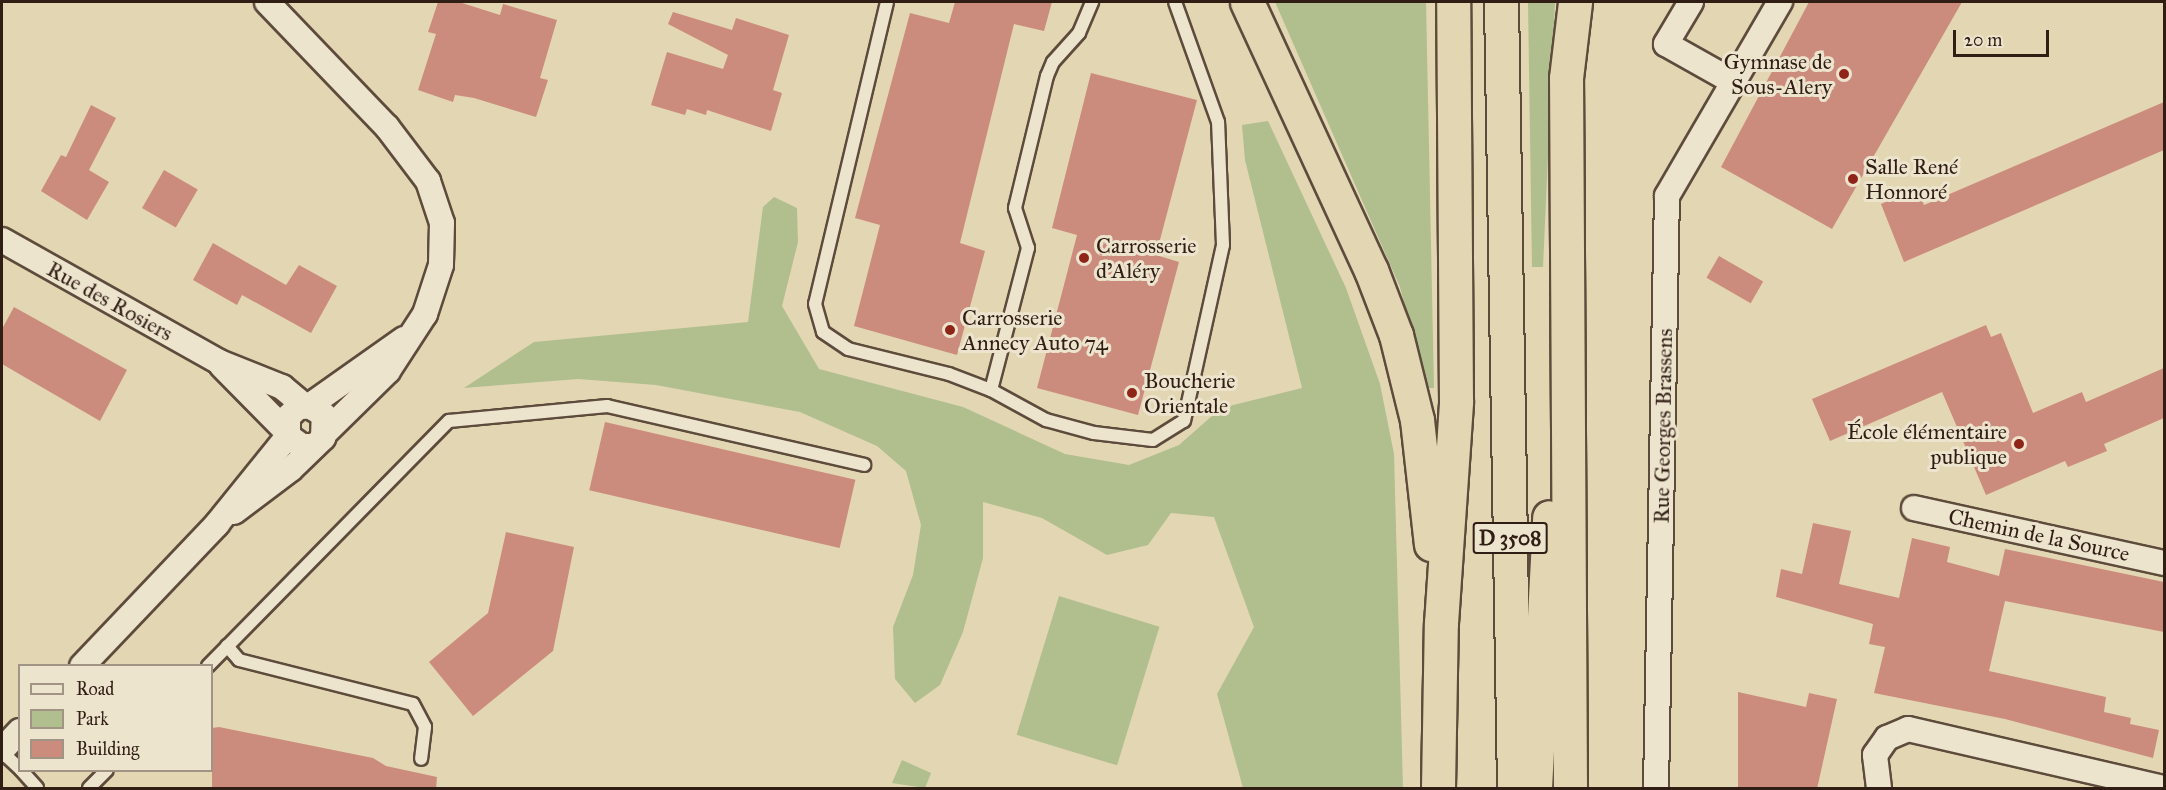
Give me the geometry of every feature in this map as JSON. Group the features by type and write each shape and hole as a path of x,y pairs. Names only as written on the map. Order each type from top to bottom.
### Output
{"highway":[{"path":"1247,2 1371,270 1396,336 1417,420 1441,623"},
{"name":"D 3508","path":"1438,789 1441,623 1456,401 1453,2"},
{"name":"D 3508","path":"1501,2 1514,789"},
{"path":"1570,789 1566,78 1575,2"},
{"path":"1535,789 1568,132"}],"street":[{"path":"217,524 291,469 388,371 432,299 441,265 442,223 434,195 387,127 267,2"},
{"path":"1691,2 1666,44 1732,81"},
{"name":"Rue Georges Brassens","path":"1656,789 1667,196 1780,2"},
{"name":"Rue des Rosiers","path":"2,240 219,362 282,387 307,406"},
{"path":"84,664 217,524 287,434 291,412 307,406 411,334"},
{"name":"Rue des Rosiers","path":"219,362 261,411 287,434"},
{"path":"307,406 324,415 320,439"},
{"path":"287,434 302,446 320,439"},
{"name":"Chemin de la Source","path":"1914,508 2164,563"},
{"path":"1879,789 1875,755 1887,738 1908,729 2164,788"},
{"path":"2,751 18,733"}],"lane":[{"path":"887,2 816,315 823,332 848,349 949,374 991,390 1046,420 1094,433 1153,440 1184,421 1223,245 1218,122 1175,2"},
{"path":"991,390 1028,249 1015,208 1047,76 1053,62 1079,33 1092,2"},
{"path":"210,664 448,421 608,406 864,465"},
{"path":"227,646 239,660 408,701 425,727 421,759"},
{"path":"2,751 18,768"},
{"path":"22,772 38,789"},
{"path":"89,789 105,772"}],"green space":[{"path":"1275,2 1426,2 1434,388 1426,388 1400,287"},
{"path":"1528,2 1555,2 1543,267 1532,267"},
{"path":"1268,121 1346,288 1380,384 1394,454 1403,788 1243,788 1217,694 1254,627 1214,517 1171,513 1148,545 1107,555 1042,518 983,502 983,558 963,632 940,685 915,703 895,679 893,627 913,575 921,525 906,471 877,446 800,412 656,385 578,379 464,388 534,342 748,322 763,207 774,197 797,208 798,242 782,306 819,369 963,407 1065,454 1129,465 1179,445 1221,408 1302,388 1245,160 1242,125"},
{"path":"1059,596 1159,627 1117,765 1017,735"},
{"path":"902,760 931,773 925,788 892,783"}],"building":[{"path":"438,2 459,2 500,15 503,4 557,20 540,78 548,80 536,117 474,98 455,95 453,102 418,90 436,34 428,32"},
{"path":"955,2 1052,2 1044,31 1014,24 960,243 985,251 957,355 854,326 880,225 855,218 910,13 949,23"},
{"name":"Gymnase de Sous-Alery","path":"1809,2 1962,2 1832,229 1721,167"},
{"path":"673,12 732,30 736,18 789,35 773,90 782,93 771,131 707,110 706,115 687,109 685,115 651,105 667,52 723,69 728,55 668,24"},
{"path":"1091,73 1197,100 1156,255 1179,262 1138,415 1037,388 1077,235 1052,228"},
{"path":"2164,102 2164,150 1904,262 1881,204 1917,188 1924,205"},
{"path":"91,105 116,118 89,170 109,182 87,220 41,191 61,155 66,157"},
{"path":"164,170 198,190 176,228 142,208"},
{"path":"213,243 286,285 299,265 337,286 311,333 242,295 237,305 193,280"},
{"path":"1719,256 1763,282 1751,303 1706,278"},
{"path":"14,307 127,370 100,421 2,364 2,329"},
{"path":"1986,325 1991,337 2001,333 2033,413 2082,392 2086,402 2164,368 2164,418 2104,444 2107,451 2068,467 2065,461 1986,495 1942,392 1830,441 1812,399"},
{"path":"605,422 855,480 840,548 589,490"},
{"path":"1813,523 1851,531 1839,584 1899,598 1912,538 1950,547 1947,562 1999,576 2005,549 2164,582 2164,632 2005,601 1989,671 2106,697 2104,712 2131,718 2130,724 2159,730 2153,758 2005,719 1874,693 1885,647 1869,644 1873,624 1776,597 1781,569 1802,574"},
{"path":"506,532 574,547 553,651 473,716 429,662 488,613"},
{"path":"1738,692 1806,707 1809,693 1837,699 1817,789 1738,789"},
{"path":"219,727 373,758 386,766 437,777 436,789 212,789 213,728"}],"place":[{"name":"Gymnase de Sous-Alery","path":"1844,74"},
{"name":"Salle René Honnoré","path":"1853,179"},
{"name":"Carrosserie d'Aléry","path":"1084,258"},
{"name":"Carrosserie Annecy Auto 74","path":"950,330"},
{"name":"Boucherie Orientale","path":"1132,393"},
{"name":"École élémentaire publique","path":"2019,444"}]}
